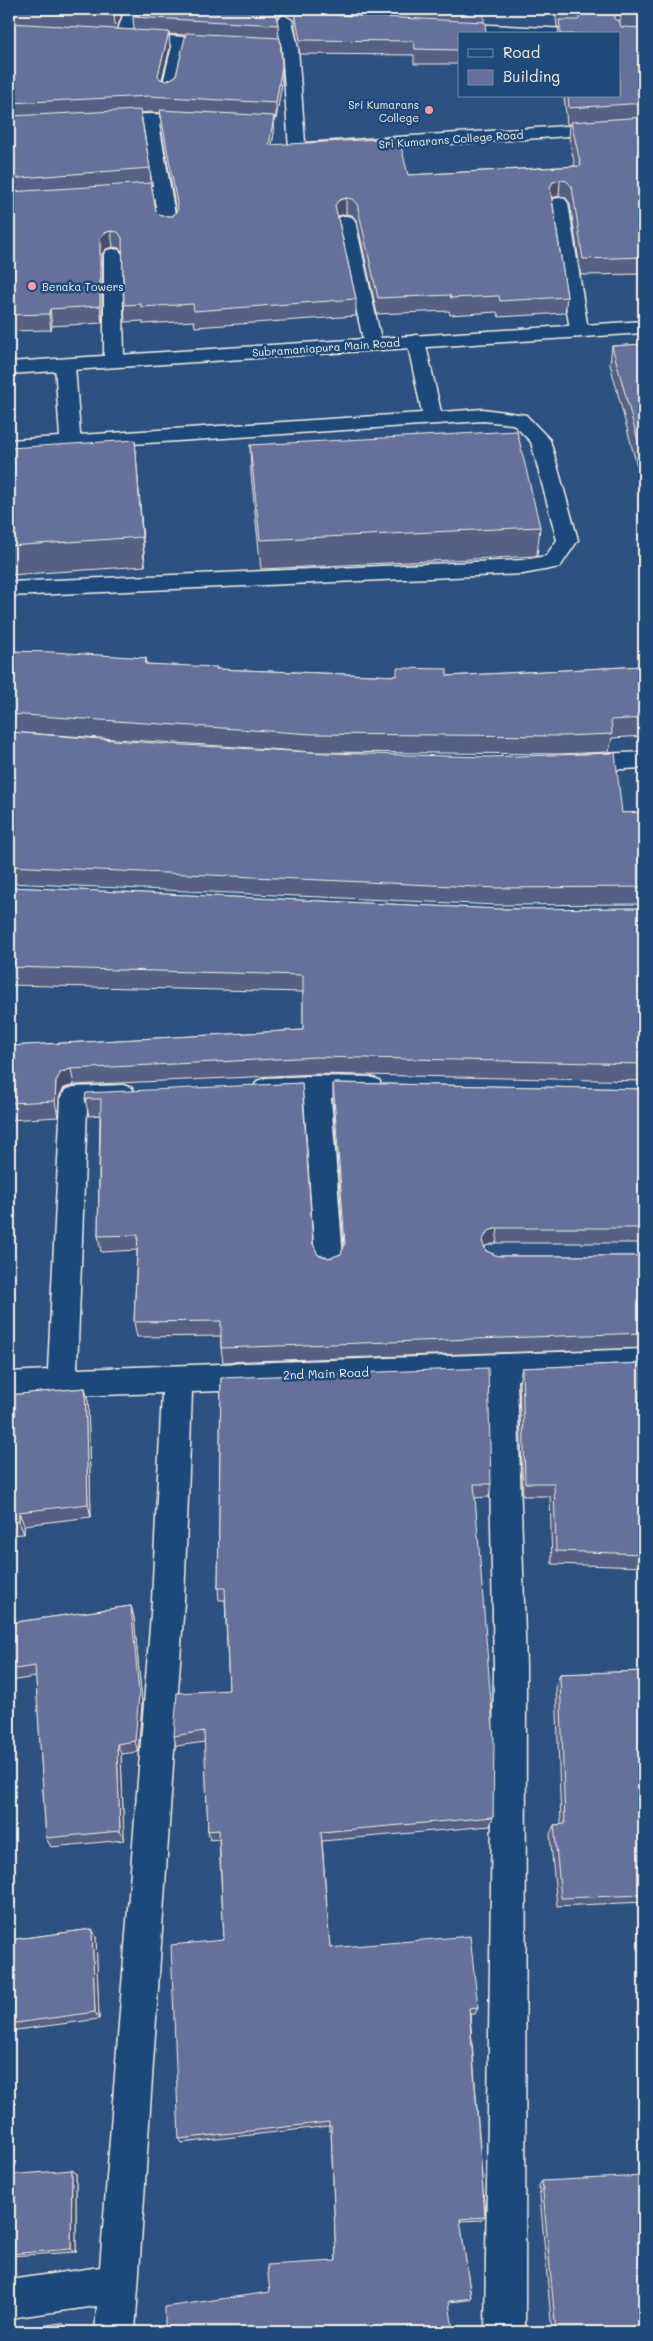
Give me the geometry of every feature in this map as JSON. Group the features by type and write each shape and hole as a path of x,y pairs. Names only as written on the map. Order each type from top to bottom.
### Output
{"street":[{"path":"124,38 132,9"},
{"path":"278,15 303,21"},
{"name":"Sri Kumarans College Road","path":"278,15 290,48 297,149 644,126"},
{"path":"431,27 529,32"},
{"path":"104,37 235,45"},
{"path":"272,47 290,48"},
{"path":"150,119 168,226"},
{"path":"93,121 150,119 217,122"},
{"path":"275,125 294,126"},
{"path":"95,196 162,191"},
{"path":"558,203 579,330"},
{"path":"346,220 373,344"},
{"path":"113,254 114,361"},
{"name":"Subramaniapura Main Road","path":"9,368 644,326"},
{"path":"416,341 432,418"},
{"path":"65,365 70,441"},
{"path":"9,446 483,415 519,418 540,440 568,540 553,562 523,568 9,589"},
{"path":"559,764 644,760"},
{"path":"317,1087 329,1259"},
{"path":"239,1091 317,1087 392,1089"},
{"path":"62,1383 74,1098 152,1095"},
{"name":"2nd Main Road","path":"9,1385 644,1362"},
{"path":"502,1366 510,1667 505,2332"},
{"path":"115,2332 168,1601 178,1379"},
{"path":"9,2299 119,2284"}],"lane":[{"path":"168,91 180,42"}],"building":[{"path":"9,9 117,9 114,15"},
{"path":"136,9 275,9 278,25 133,17"},
{"path":"558,9 644,9 644,14 621,13 614,17 615,20 619,20 621,27 644,28 644,103 569,108 568,98 620,98 620,32 561,32 559,20 578,20 580,18 571,12 558,11"},
{"path":"295,13 485,22 486,32 458,32 458,50 415,49 414,41 300,40"},
{"path":"9,23 169,32 158,75 160,79 167,81 176,76 186,33 280,38 282,66 276,103 149,96 9,103"},
{"path":"140,110 150,168 9,179 9,116"},
{"path":"160,110 274,116 269,145 399,138 408,175 581,166 571,122 644,117 644,257 583,259 572,187 567,181 560,180 553,182 550,187 567,297 500,301 499,296 451,298 450,295 378,298 357,204 352,199 346,198 339,200 335,205 356,299 194,311 193,304 141,307 141,304 124,305 122,238 118,232 111,231 104,233 100,238 100,306 50,309 49,314 9,315 9,192 151,183 156,211 161,216 173,216 178,209"},
{"path":"644,344 644,463 612,346"},
{"path":"517,431 540,527 260,540 250,445"},
{"path":"135,440 142,537 9,546 9,448"},
{"path":"9,651 146,658 145,664 217,667 216,669 397,676 397,668 447,669 447,676 644,666 644,718 611,720 612,734 562,736 313,734 9,714"},
{"path":"9,732 166,744 326,753 487,757 615,753 622,813 644,812 644,887 499,888 9,866"},
{"path":"9,887 499,909 644,908 644,1064 317,1057 71,1069 61,1072 56,1081 55,1101 9,1103 9,1046 303,1030 303,975 9,967"},
{"path":"302,1083 313,1244 318,1255 330,1258 341,1254 345,1244 333,1083 644,1089 644,1228 498,1228 488,1231 482,1241 486,1251 498,1256 644,1256 644,1333 221,1348 221,1321 134,1322 138,1235 98,1236 101,1099 85,1099 86,1093"},
{"path":"644,1363 644,1554 556,1551 554,1483 525,1483 522,1368"},
{"path":"488,1368 491,1484 474,1484 494,1740 493,1817 321,1832 330,1948 470,1936 478,2007 469,2008 485,2217 460,2219 471,2298 449,2301 453,2332 165,2332 165,2307 270,2292 267,2265 336,2261 331,2126 329,2126 329,2122 179,2139 171,1945 224,1940 219,1830 208,1831 204,1731 174,1736 177,1693 229,1690 225,1588 218,1588 221,1378"},
{"path":"85,1388 88,1504 19,1512 19,1521 9,1522 9,1395"},
{"path":"131,1606 139,1693 135,1741 117,1744 120,1831 46,1838 35,1666 9,1670 9,1623"},
{"path":"644,1671 644,1895 561,1898 554,1825 565,1824 560,1674"},
{"path":"92,1929 95,2012 9,2024 9,1940"},
{"path":"72,2170 71,2249 9,2254 9,2175"},
{"path":"644,2176 644,2332 556,2332 542,2181"},
{"path":"60,2323 60,2332 9,2332 9,2331"}],"place":[{"name":"Sri Kumarans College","path":"429,110"},
{"name":"Benaka Towers","path":"32,286"}]}
